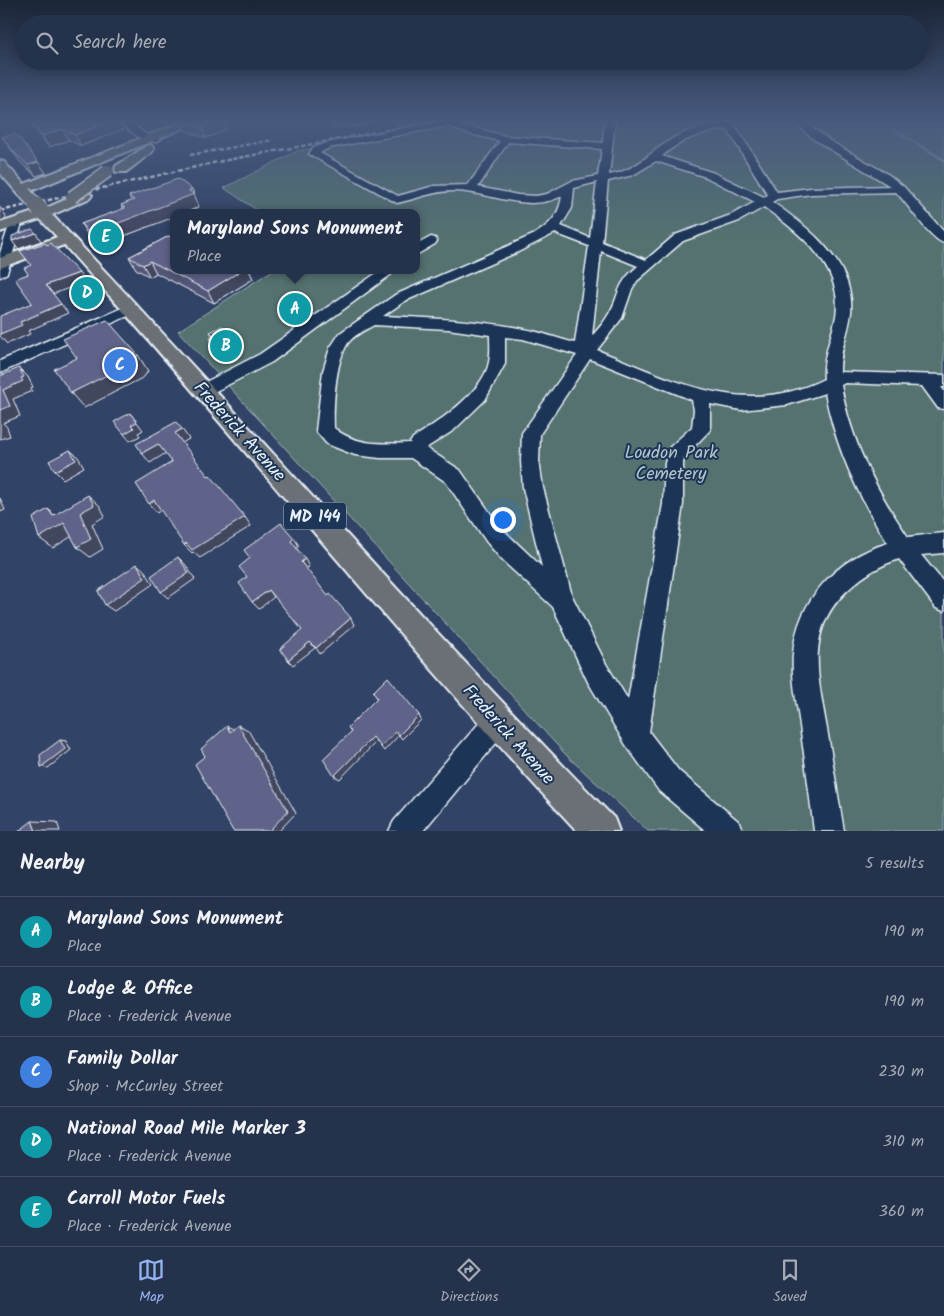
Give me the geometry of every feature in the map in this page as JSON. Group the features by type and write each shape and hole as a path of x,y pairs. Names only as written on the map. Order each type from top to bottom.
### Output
{"main road":[{"path":"24,192 104,160"},
{"path":"0,228 78,196 130,160"},
{"name":"Frederick Avenue","path":"0,165 132,309 497,722 600,831"},
{"path":"0,223 42,212"},
{"path":"1,266 67,238"}],"street":[{"path":"324,160 397,200 434,189 471,189 508,198 528,200 555,196 582,182 604,179 635,171 652,160"},
{"path":"471,189 491,160"},
{"path":"587,352 583,344 606,160"},
{"path":"661,160 703,172 769,199"},
{"path":"748,160 769,199 822,251 838,281 843,295 842,325 833,354 832,382 835,402 856,463 903,548 944,600"},
{"path":"858,160 873,168 900,189 944,239"},
{"path":"416,450 374,451 334,441 325,431 332,363 342,340 356,328 372,320 378,312 418,290 472,266 527,245 554,228 566,208 569,188"},
{"path":"728,831 669,781 635,736 597,673 561,599 533,488 529,443 535,425 587,352 616,318 625,288 632,278 678,238 735,218 769,199 811,191 900,189"},
{"path":"1,266 16,223"},
{"path":"554,228 648,264"},
{"path":"420,248 431,241"},
{"path":"204,390 266,358 384,274"},
{"path":"0,367 132,309"},
{"path":"372,320 448,324 498,330 538,338 587,352 700,396 741,404 764,403 817,390 843,377 944,381"},
{"path":"416,450 418,443 448,425 479,396 497,364 498,330"},
{"path":"926,380 944,403"},
{"path":"635,736 673,504 674,463 677,452 701,430 703,410 700,396"},
{"path":"416,450 422,457 453,476 505,547 538,580 561,599"},
{"path":"829,831 807,684 805,654 811,622 825,596 841,578 869,561 903,548 944,543"},
{"path":"404,831 497,722"}],"green space":[{"name":"Loudon Park Cemetery","path":"280,160 944,160 944,831 648,831 566,755 178,331 267,274 420,274 420,209 255,209 224,188"}],"building":[{"path":"22,160 36,160 38,162 28,165"},
{"path":"178,179 192,189 189,191 194,194 90,234 81,224 125,208 121,205 134,200 129,196"},
{"path":"32,229 36,233 12,241 12,236"},
{"path":"170,237 170,271 150,261 143,265 129,257"},
{"path":"45,243 47,245 51,243 79,273 46,285 61,304 20,322 22,325 0,334 0,316 32,303 15,279 28,274 24,268 31,265 20,251"},
{"path":"175,274 236,274 208,291"},
{"path":"107,320 138,355 133,362 71,393 54,369 77,358 63,339"},
{"path":"222,326 234,339 218,346 210,338 214,336 210,332"},
{"path":"19,368 24,377 21,378 23,381 3,390 10,406 0,410 0,376"},
{"path":"130,413 137,422 131,425 134,428 124,434 114,422"},
{"path":"176,422 182,429 175,433 208,476 210,475 245,517 192,550 186,543 184,545 154,500 149,504 136,484 172,462 158,444 142,453 136,444"},
{"path":"70,450 76,460 55,471 49,461"},
{"path":"88,495 94,505 80,513 91,539 77,547 64,523 39,538 33,518 48,509 53,516"},
{"path":"281,523 294,538 291,541 305,559 301,562 328,596 330,594 351,618 316,648 310,642 288,660 280,649 302,630 269,590 252,602 239,583 247,577 239,567 250,558 244,550"},
{"path":"178,557 189,573 161,592 151,576"},
{"path":"137,564 145,578 105,605 98,591"},
{"path":"388,677 419,715 399,735 396,731 381,747 373,737 334,776 323,759 351,732 348,727 377,698 373,692"},
{"path":"238,725 288,811 269,831 233,831 195,764 205,756 201,749 227,726 230,732"},
{"path":"60,740 65,749 41,767 40,755"},
{"path":"32,821 36,831 19,831"}],"railway":[{"path":"0,211 228,160"}],"place":[{"name":"Carroll Motor Fuels","path":"106,237"},
{"name":"National Road Mile Marker 3","path":"87,293"},
{"name":"Maryland Sons Monument","path":"295,309"},
{"name":"Lodge & Office","path":"226,346"},
{"name":"Family Dollar","path":"120,365"}]}
